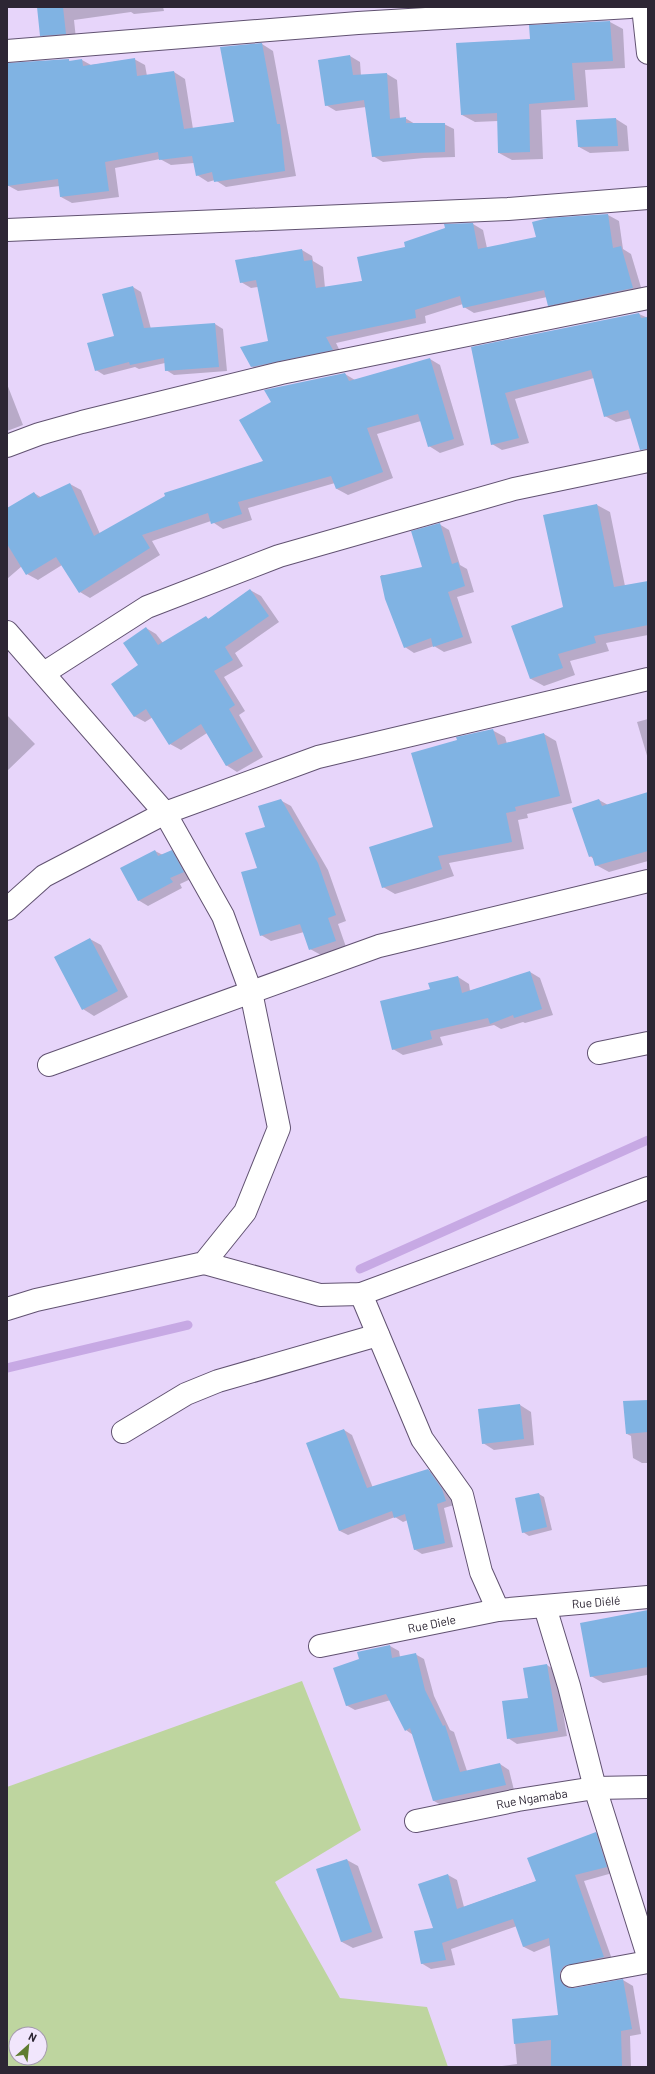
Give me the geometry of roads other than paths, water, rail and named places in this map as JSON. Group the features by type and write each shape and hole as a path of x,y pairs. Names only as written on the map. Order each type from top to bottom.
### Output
{"street":[{"path":"7,51 351,23 630,7"},
{"path":"643,7 648,53"},
{"path":"7,230 500,209 648,198"},
{"path":"7,446 39,434 82,422 281,373 648,298"},
{"path":"44,673 147,607 279,556 514,489 648,462"},
{"path":"7,632 165,813 223,916 251,992 279,1128 246,1212 204,1263"},
{"path":"7,909 44,876 165,813 318,757 648,679"},
{"path":"49,1065 379,946 648,881"},
{"path":"599,1054 648,1043"},
{"path":"7,1309 36,1300 204,1263 320,1294 361,1294 648,1188"},
{"path":"361,1294 422,1439 462,1495 481,1572 498,1610"},
{"path":"123,1432 186,1394 218,1381 378,1335"},
{"name":"Rue Diélé","path":"545,1607 648,1597"},
{"path":"545,1607 569,1686 596,1788 648,1956"},
{"name":"Rue Diele","path":"320,1646 498,1610 545,1607"},
{"name":"Rue Ngamaba","path":"416,1821 518,1800 596,1788 648,1787"},
{"path":"572,1976 648,1962"}],"waterway":[{"path":"360,1269 648,1140"},
{"path":"7,1368 188,1325"}]}
